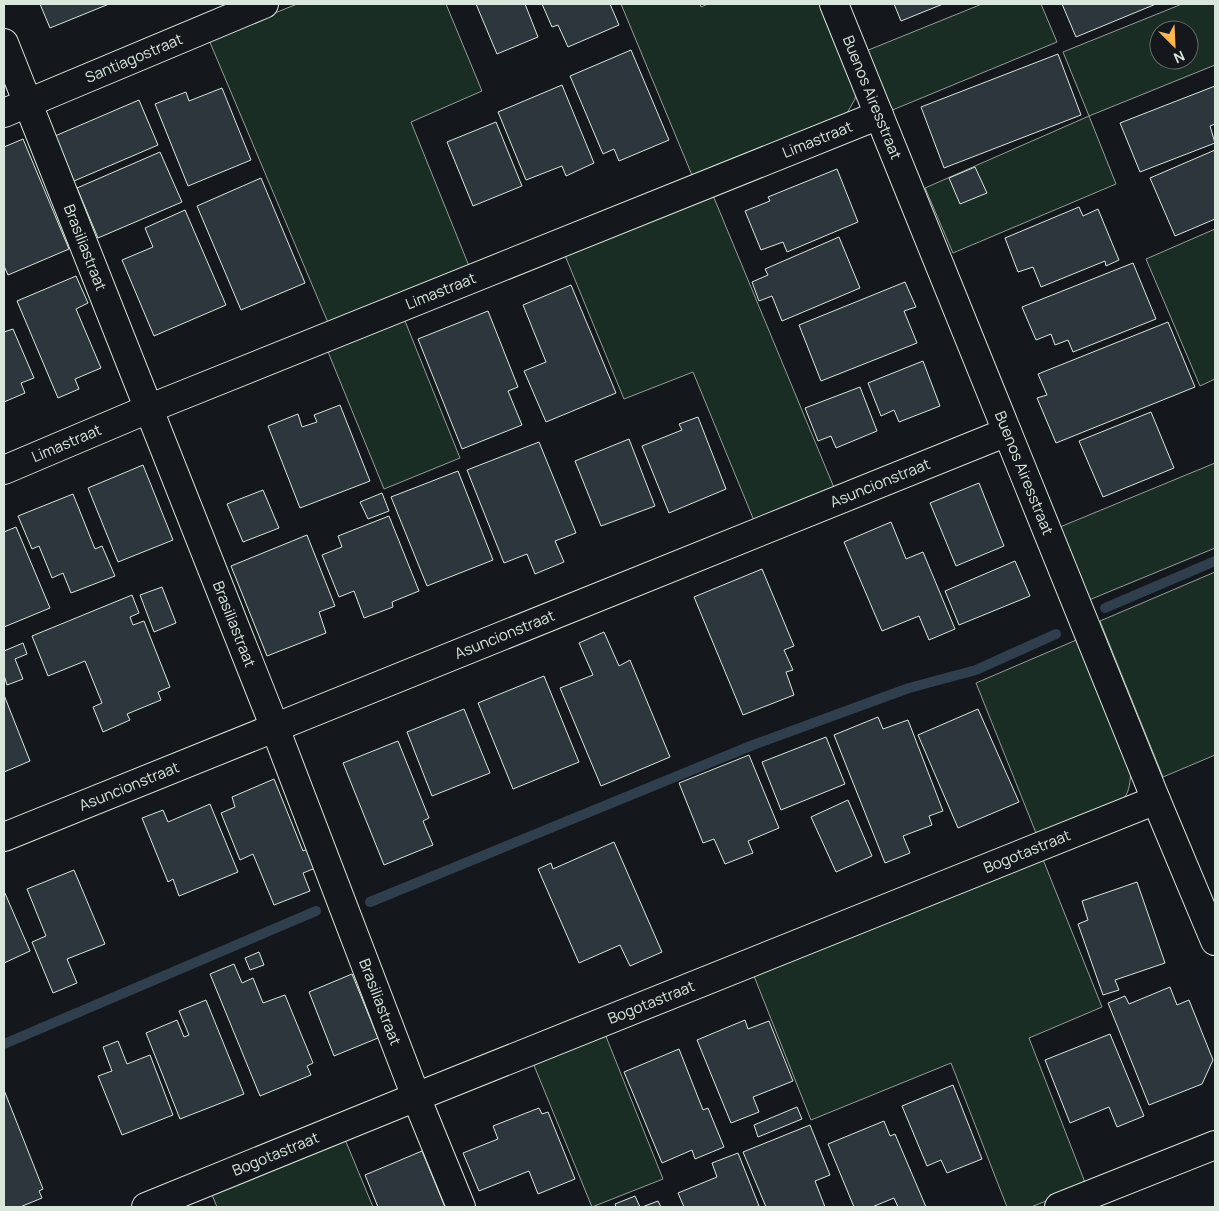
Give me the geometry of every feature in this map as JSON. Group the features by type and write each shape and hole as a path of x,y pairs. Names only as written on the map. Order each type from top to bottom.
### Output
{"street":[{"name":"Santiagostraat","path":"16,108 264,4"},
{"name":"Buenos Airesstraat","path":"834,4 1156,800 1215,941"},
{"name":"Brasiliastraat","path":"4,44 16,108 148,409 275,728 416,1097 461,1207"},
{"name":"Limastraat","path":"4,470 148,409 879,115"},
{"name":"Asuncionstraat","path":"4,837 1007,432"},
{"name":"Bogotastraat","path":"146,1207 1156,800"},
{"path":"1059,1207 1215,1145"}],"green space":[{"path":"297,4 446,4 482,91 411,122 469,266 329,325 209,40"},
{"path":"621,4 700,4 701,7 708,4 825,4 858,82 855,99 847,113 694,180"},
{"path":"982,4 1041,4 1057,42 890,111 866,51"},
{"path":"1182,4 1215,4 1215,65 1089,116 1063,52"},
{"path":"1089,116 1116,184 953,253 925,188"},
{"path":"712,193 835,490 755,523 693,372 624,399 564,253"},
{"path":"1215,229 1215,379 1200,386 1146,259"},
{"path":"403,316 460,458 384,489 326,347"},
{"path":"1215,463 1215,548 1089,600 1060,527"},
{"path":"1215,572 1215,755 1163,777 1100,621"},
{"path":"1081,638 1131,771 1129,785 1124,798 1118,803 1084,820 1038,838 976,683"},
{"path":"1042,857 1102,1007 1029,1038 1086,1185 1031,1207 1007,1207 951,1063 811,1120 754,976"},
{"path":"605,1034 663,1179 592,1207 533,1063"},
{"path":"344,1137 373,1207 217,1207 210,1190"}],"building":[{"path":"40,4 109,4 50,28"},
{"path":"476,4 525,4 538,37 497,54"},
{"path":"542,4 610,4 619,25 568,47 558,25 552,27"},
{"path":"894,4 943,4 901,21"},
{"path":"1062,4 1156,4 1076,37"},
{"path":"631,50 669,140 619,161 614,149 603,154 570,76"},
{"path":"1058,54 1081,115 944,168 921,107"},
{"path":"562,85 594,163 566,176 562,166 526,180 498,112"},
{"path":"1215,86 1215,124 1210,126 1215,143 1140,172 1120,123"},
{"path":"222,88 251,160 188,186 155,104 186,92 189,101"},
{"path":"139,100 158,145 74,181 55,136"},
{"path":"496,122 522,186 473,206 447,142"},
{"path":"23,139 69,249 8,275 4,266 4,147"},
{"path":"1215,150 1215,219 1175,236 1150,178"},
{"path":"160,152 182,202 98,238 77,188"},
{"path":"975,167 987,193 960,204 949,178"},
{"path":"837,169 858,222 787,252 783,242 761,250 745,211 770,201 768,197"},
{"path":"261,178 305,283 241,310 197,206"},
{"path":"1079,207 1083,216 1098,209 1119,260 1106,266 1105,261 1041,287 1033,267 1018,272 1005,238"},
{"path":"185,210 226,305 154,336 122,260 153,247 145,228"},
{"path":"839,237 860,288 782,321 772,296 759,301 752,282 768,275 765,269"},
{"path":"1133,263 1156,319 1073,352 1068,340 1055,345 1051,334 1036,340 1022,307"},
{"path":"76,276 88,303 76,309 101,368 75,379 79,389 58,398 17,301"},
{"path":"905,282 916,307 904,311 917,343 821,381 799,325"},
{"path":"571,285 616,393 546,422 524,371 546,362 523,305"},
{"path":"488,311 518,387 508,391 522,425 462,449 418,339"},
{"path":"1168,322 1195,387 1056,443 1037,398 1047,395 1038,374"},
{"path":"13,329 34,378 21,383 25,393 4,402 4,332"},
{"path":"923,361 940,406 899,422 894,410 881,416 868,383"},
{"path":"860,387 877,431 836,448 831,436 818,441 805,408"},
{"path":"340,405 370,481 300,508 268,426 298,414 302,427 317,422 314,415"},
{"path":"1151,412 1174,468 1103,497 1079,441"},
{"path":"698,417 726,489 669,513 642,446 682,430 679,424"},
{"path":"629,439 655,506 601,526 575,461"},
{"path":"539,442 576,533 555,541 564,562 535,574 527,554 504,563 467,470"},
{"path":"143,465 173,540 118,562 88,488"},
{"path":"458,471 493,560 427,586 391,497"},
{"path":"979,483 1004,546 956,566 930,503"},
{"path":"263,490 279,528 243,542 227,504"},
{"path":"382,493 389,511 368,519 360,502"},
{"path":"73,494 95,549 102,546 115,576 71,593 63,573 52,578 39,546 32,549 18,516"},
{"path":"389,516 419,591 392,602 393,607 364,618 354,591 339,597 322,555 342,547 338,536"},
{"path":"891,522 906,559 923,552 955,629 929,640 919,616 882,631 844,542"},
{"path":"16,527 50,608 4,627 4,532"},
{"path":"307,535 335,606 319,612 326,633 267,656 231,566"},
{"path":"1015,561 1030,596 959,625 945,591"},
{"path":"762,569 794,646 784,650 793,670 786,672 794,695 743,715 694,597"},
{"path":"162,587 176,623 154,632 140,595"},
{"path":"132,595 139,613 130,617 133,625 144,621 170,687 158,692 161,700 127,714 130,720 103,732 93,707 102,703 85,661 48,676 32,636"},
{"path":"604,632 619,666 630,660 670,757 601,786 560,688 593,675 579,643"},
{"path":"23,643 27,654 15,659 23,679 7,685 4,675 4,651"},
{"path":"544,676 579,762 513,789 478,703"},
{"path":"4,695 30,761 4,772"},
{"path":"464,709 490,773 432,796 407,732"},
{"path":"978,709 1019,802 958,828 918,735"},
{"path":"878,717 883,729 908,720 943,811 929,816 932,825 903,836 910,853 885,863 834,735"},
{"path":"826,737 845,784 781,810 762,762"},
{"path":"398,741 429,818 423,821 433,845 384,865 343,763"},
{"path":"749,755 779,828 748,841 753,853 725,864 714,839 703,843 679,783"},
{"path":"274,779 303,851 310,848 318,867 303,873 310,891 274,905 253,854 240,860 221,813 235,807 232,797"},
{"path":"848,800 872,856 836,872 811,817"},
{"path":"210,804 238,872 179,896 173,879 168,882 142,818 163,810 168,822"},
{"path":"614,842 662,952 630,966 620,945 579,963 538,869 551,863 553,869"},
{"path":"74,870 105,944 67,959 77,983 53,993 32,942 46,936 27,889"},
{"path":"1137,882 1165,963 1115,980 1119,990 1103,995 1078,924 1088,920 1082,901"},
{"path":"4,891 30,951 4,963"},
{"path":"259,952 264,965 250,970 245,958"},
{"path":"234,964 242,983 253,978 263,1003 285,995 313,1063 307,1066 311,1075 260,1096 210,974"},
{"path":"352,974 378,1038 334,1056 309,992"},
{"path":"1170,987 1177,1005 1189,1000 1213,1060 1202,1084 1149,1105 1108,1003 1125,996 1129,1004"},
{"path":"206,1000 244,1094 180,1119 146,1033 177,1020 184,1037 189,1035 179,1011"},
{"path":"745,1020 748,1029 769,1021 793,1081 753,1097 759,1112 731,1123 697,1040"},
{"path":"1110,1034 1144,1116 1117,1127 1109,1107 1070,1123 1045,1060"},
{"path":"118,1041 127,1064 150,1055 173,1115 122,1135 98,1076 112,1071 103,1047"},
{"path":"679,1049 703,1110 708,1108 724,1147 695,1159 692,1150 662,1163 624,1072"},
{"path":"953,1085 982,1159 947,1173 941,1160 927,1166 902,1106"},
{"path":"4,1090 43,1189 39,1191 42,1198 20,1207 4,1207"},
{"path":"797,1107 802,1119 758,1137 754,1125"},
{"path":"539,1108 542,1114 548,1112 575,1179 538,1194 529,1171 479,1191 463,1153 498,1139 493,1126"},
{"path":"884,1121 890,1136 895,1134 926,1207 898,1207 894,1198 872,1207 854,1207 828,1144"},
{"path":"810,1125 830,1175 815,1181 825,1207 766,1207 743,1152"},
{"path":"422,1151 445,1207 378,1207 365,1175"},
{"path":"738,1153 759,1206 684,1207 678,1193 717,1177 712,1163"},
{"path":"635,1196 640,1207 616,1207 615,1204"},
{"path":"658,1201 661,1207 642,1207"}],"waterway":[{"path":"1105,608 1215,561"},
{"path":"370,902 753,745 909,688 976,670 1056,634"},
{"path":"4,1044 316,911"}]}
